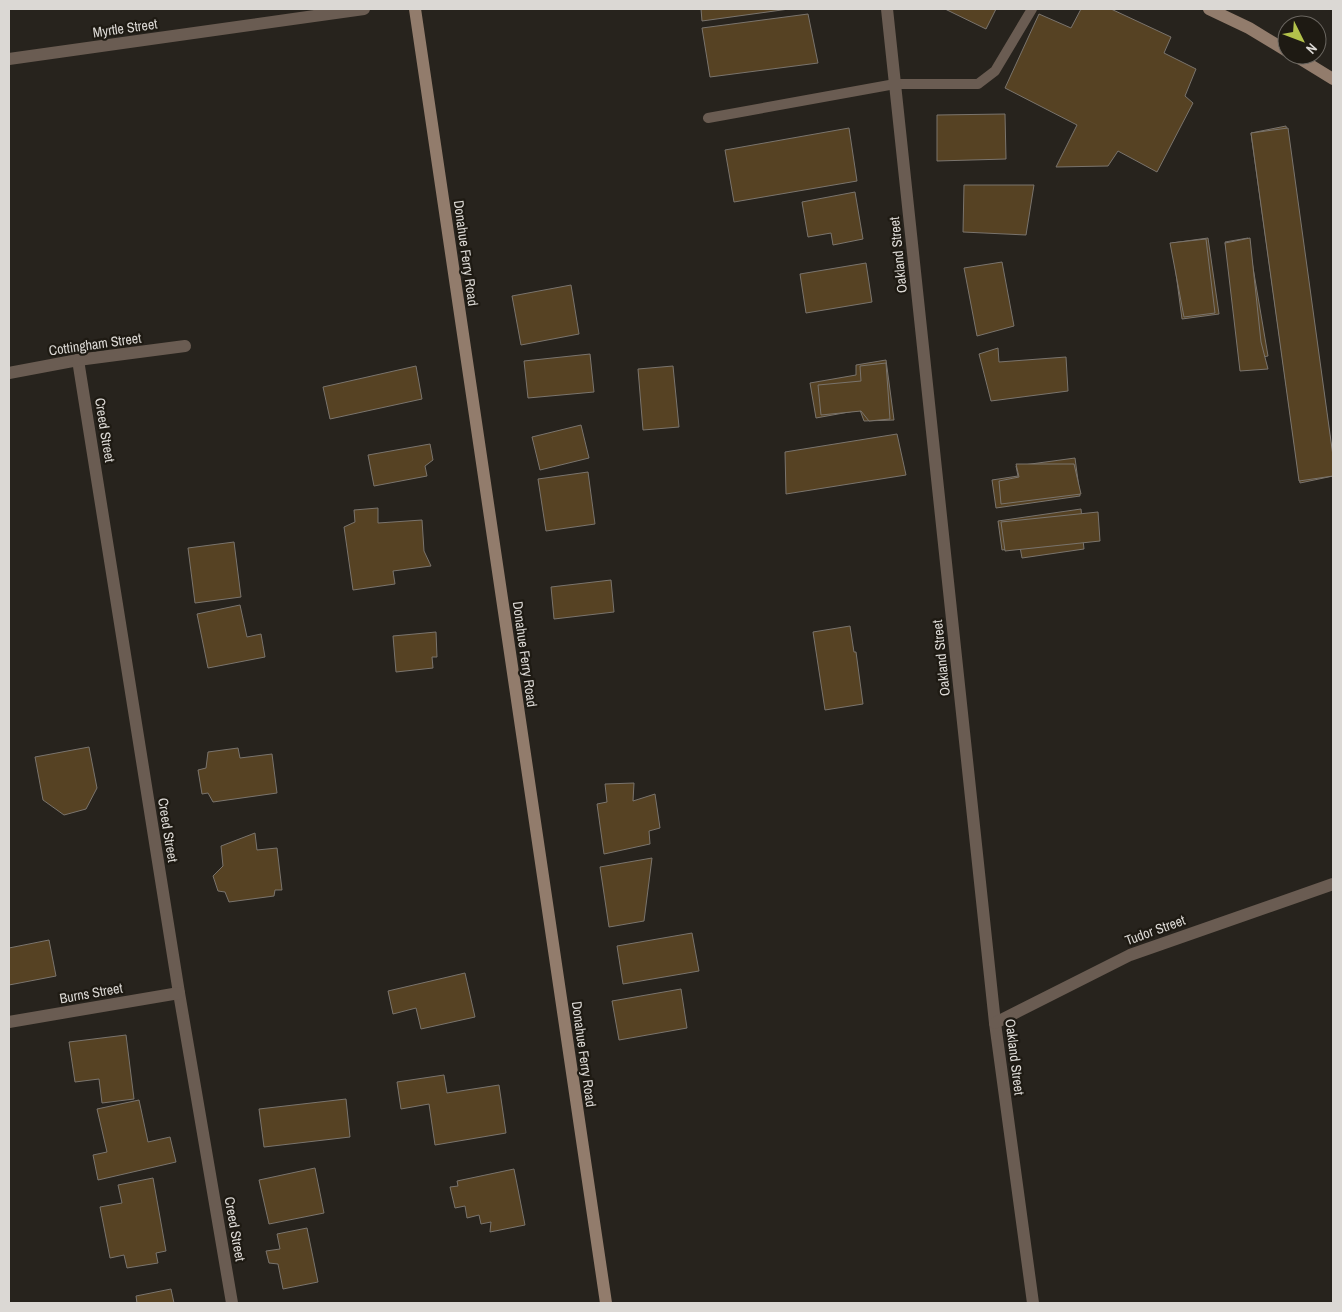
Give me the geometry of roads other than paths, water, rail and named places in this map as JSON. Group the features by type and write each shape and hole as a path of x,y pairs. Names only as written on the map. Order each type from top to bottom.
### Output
{"main road":[{"name":"Donahue Ferry Road","path":"415,9 606,1303"},
{"path":"1209,9 1249,28 1277,45"},
{"path":"1311,65 1333,78"}],"street":[{"name":"Myrtle Street","path":"9,59 364,9"},
{"name":"Oakland Street","path":"886,9 995,1023 1032,1303"},
{"name":"Cottingham Street","path":"9,372 78,360 185,346"},
{"name":"Creed Street","path":"78,360 179,993 232,1303"},
{"name":"Tudor Street","path":"995,1023 1130,955 1333,884"},
{"name":"Burns Street","path":"9,1022 179,993"}],"lane":[{"path":"708,118 895,84 978,84 995,70 1032,9"}]}
